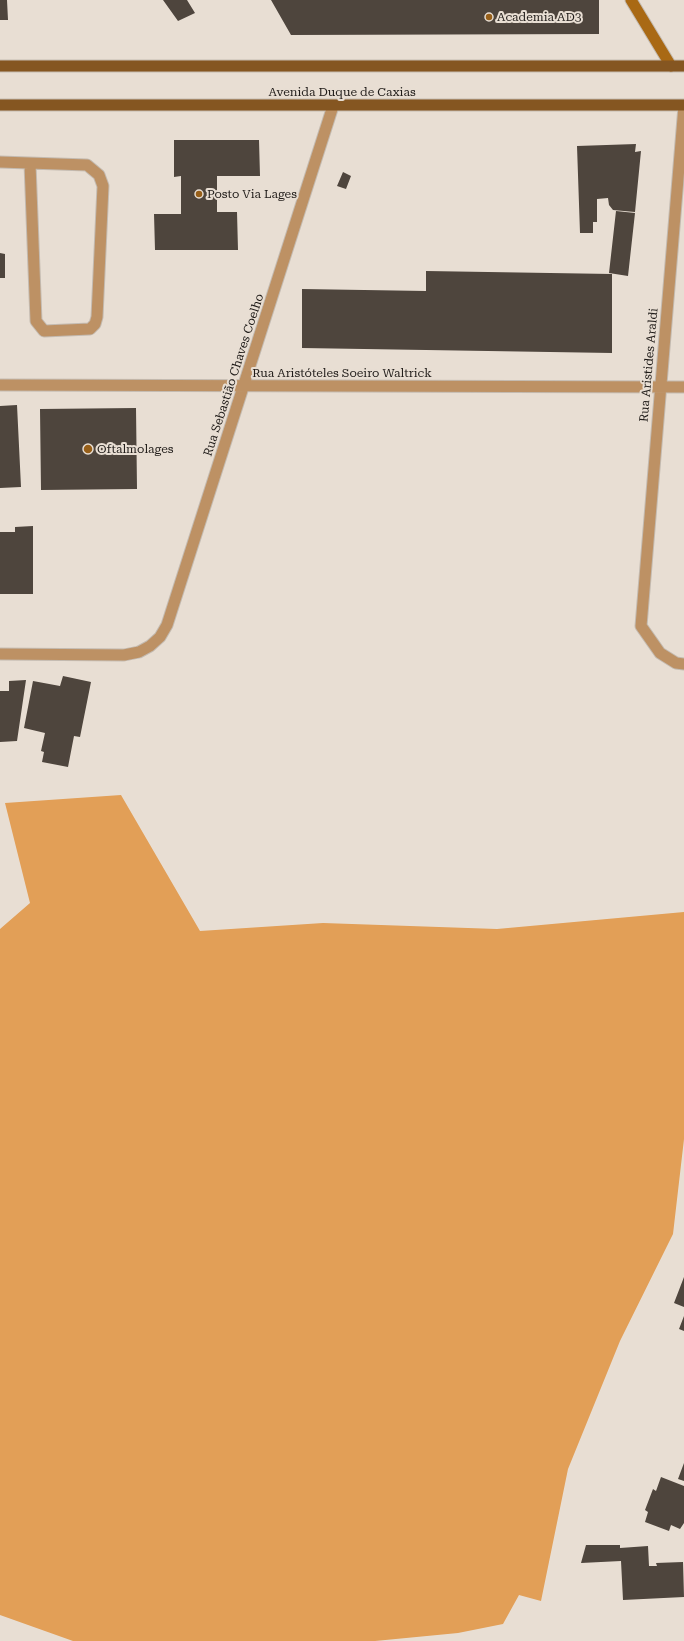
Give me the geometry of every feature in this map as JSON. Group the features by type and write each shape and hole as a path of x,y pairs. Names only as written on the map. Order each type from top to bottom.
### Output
{"main road":[{"path":"631,0 671,66"},
{"path":"0,66 684,66"},
{"name":"Avenida Duque de Caxias","path":"0,105 684,106"}],"street":[{"name":"Rua Sebastião Chaves Coelho","path":"0,654 124,655 138,652 150,646 160,637 167,625 333,106"},
{"name":"Rua Aristides Araldi","path":"684,106 640,626 660,653 676,663 684,664"},
{"path":"0,162 88,165 99,175 103,186 97,317 95,324 90,329 44,331 36,321 30,164"},
{"name":"Rua Aristóteles Soeiro Waltrick","path":"0,385 684,387"}],"shaded area":[{"path":"121,795 200,931 323,923 497,929 684,912 684,1139 673,1234 620,1341 568,1469 541,1601 519,1595 503,1624 458,1633 375,1641 73,1641 0,1615 0,929 30,903 5,803"}],"building":[{"path":"0,0 7,0 8,20 0,20"},
{"path":"163,0 187,0 195,13 178,21"},
{"name":"Academia AD3","path":"271,0 599,0 599,34 291,35"},
{"name":"Posto Via Lages","path":"174,140 259,140 260,176 217,176 217,212 237,212 238,250 155,250 154,214 181,214 181,176 174,177"},
{"path":"636,144 635,152 641,151 635,212 613,210 609,205 608,198 597,199 597,222 593,222 593,233 580,233 577,146"},
{"path":"343,172 351,176 346,189 337,186"},
{"path":"616,211 635,213 628,276 609,273"},
{"path":"0,253 5,254 5,278 0,278"},
{"path":"426,271 612,274 612,353 302,348 302,289 426,291"},
{"path":"17,405 21,487 0,488 0,406"},
{"name":"Oftalmolages","path":"136,408 137,489 41,490 40,409"},
{"path":"33,526 33,594 0,594 0,532 15,532 15,527"},
{"path":"63,676 91,682 80,737 74,736 68,767 42,762 44,752 41,751 45,733 24,728 33,681 60,686"},
{"path":"26,680 17,741 0,742 0,691 9,691 9,681"},
{"path":"684,1277 684,1307 674,1303"},
{"path":"684,1316 684,1331 679,1329"},
{"path":"684,1463 684,1481 678,1479"},
{"path":"661,1477 684,1486 684,1523 680,1529 671,1525 669,1531 645,1522 648,1512 645,1510 653,1489 656,1491"},
{"path":"586,1545 620,1545 620,1548 648,1546 649,1566 657,1566 656,1563 683,1562 684,1597 623,1600 621,1561 581,1563"}],"place":[{"name":"Academia AD3","path":"489,17"},
{"name":"Posto Via Lages","path":"199,194"},
{"name":"Oftalmolages","path":"88,449"}]}
